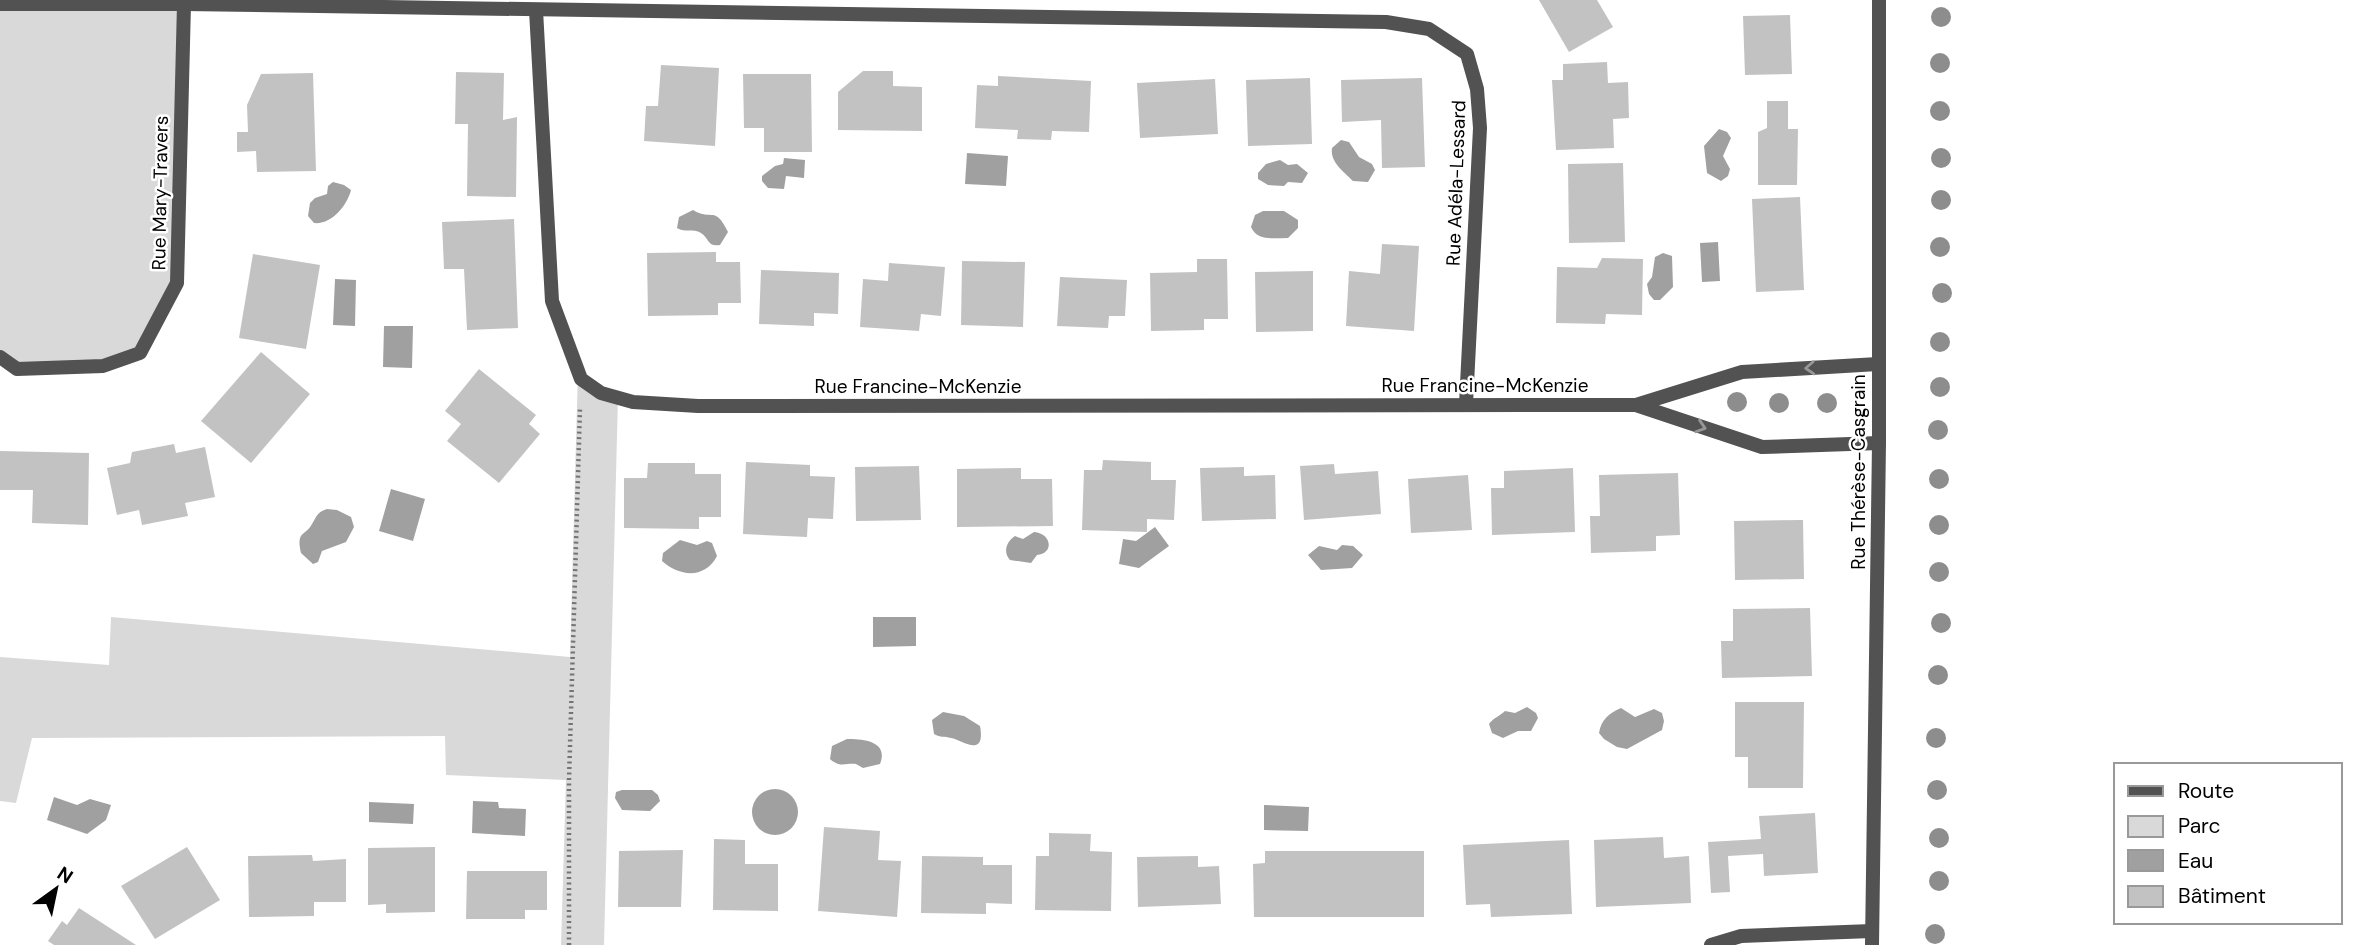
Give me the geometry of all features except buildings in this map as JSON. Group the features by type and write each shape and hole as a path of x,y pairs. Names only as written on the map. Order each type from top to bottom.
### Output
{"street":[{"name":"Rue Thérèse-Casgrain","path":"1872,938 1879,443 1879,0"},
{"name":"Rue Adéla-Lessard","path":"0,4 184,4 1386,22 1429,29 1467,54 1477,89 1480,128 1466,404"},
{"name":"Rue Mary-Travers","path":"0,357 17,369 103,366 140,353 157,324 177,283 184,4"},
{"path":"536,10 552,301 581,379"},
{"name":"Rue Francine-McKenzie","path":"581,379 601,393 633,402 698,406 1636,405 1742,372 1878,364"},
{"name":"Rue Francine-McKenzie","path":"1636,405 1762,447 1879,443"},
{"path":"1711,945 1741,936 1872,938"}],"path":[{"path":"569,945 570,739 581,379"}],"green space":[{"path":"0,4 184,4 177,283 140,353 103,366 17,369 0,357"},
{"path":"578,370 618,397 604,945 561,945 566,780 446,775 445,736 32,738 16,803 0,801 0,657 109,665 111,617 570,657"}],"water":[{"path":"1719,129 1727,132 1731,138 1723,156 1730,169 1728,176 1721,181 1707,173 1704,146"},
{"path":"1341,140 1349,142 1359,157 1372,164 1375,170 1368,182 1353,181 1335,162 1332,148"},
{"path":"967,153 1008,156 1006,186 965,184"},
{"path":"784,158 805,160 804,178 786,176 784,189 768,188 762,181 762,176 775,166 783,164"},
{"path":"1280,160 1288,165 1297,164 1308,173 1302,183 1268,185 1258,179 1258,173 1266,164"},
{"path":"333,182 351,190 349,196 332,218 314,223 308,216 310,203 327,194 328,186"},
{"path":"693,210 719,218 728,232 720,245 711,244 698,232 677,228 679,217"},
{"path":"1263,211 1284,211 1298,220 1298,228 1288,238 1266,238 1257,235 1251,227 1255,215"},
{"path":"1718,242 1720,281 1702,282 1700,243"},
{"path":"1663,253 1672,256 1673,287 1660,300 1654,300 1649,294 1647,284 1652,277 1655,257"},
{"path":"335,279 356,280 355,326 333,325"},
{"path":"384,326 413,326 412,368 383,367"},
{"path":"391,489 425,499 413,541 379,531"},
{"path":"327,509 337,510 351,517 354,527 346,542 322,551 318,562 313,564 301,553 300,537 319,513"},
{"path":"1155,527 1169,546 1139,568 1119,564 1123,539 1136,541"},
{"path":"1034,532 1047,539 1047,551 1037,555 1031,563 1010,560 1006,550 1009,541 1015,536 1023,539"},
{"path":"680,540 697,545 707,541 712,543 717,556 706,569 699,572 684,573 676,570 662,561 663,553"},
{"path":"1342,545 1353,546 1363,555 1352,568 1321,570 1308,555 1319,546 1337,550"},
{"path":"873,617 916,617 916,646 873,647"},
{"path":"1527,707 1536,713 1538,718 1531,731 1518,731 1503,738 1492,733 1489,724 1505,711 1515,713"},
{"path":"1621,708 1635,717 1654,709 1662,713 1662,730 1627,749 1617,747 1599,733 1606,718"},
{"path":"943,712 964,716 980,726 980,742 972,745 934,734 932,720"},
{"path":"847,739 867,741 878,746 882,756 880,764 863,768 856,764 840,764 830,759 832,746"},
{"path":"775,789 791,796 798,812 791,828 775,835 759,828 752,812 759,796"},
{"path":"652,790 660,801 650,811 622,810 615,798 616,792"},
{"path":"54,797 77,805 90,799 111,805 106,820 87,834 47,820"},
{"path":"473,801 498,802 499,808 526,809 525,836 472,833"},
{"path":"369,802 414,804 413,824 369,822"},
{"path":"1264,805 1309,807 1308,831 1264,830"}]}
